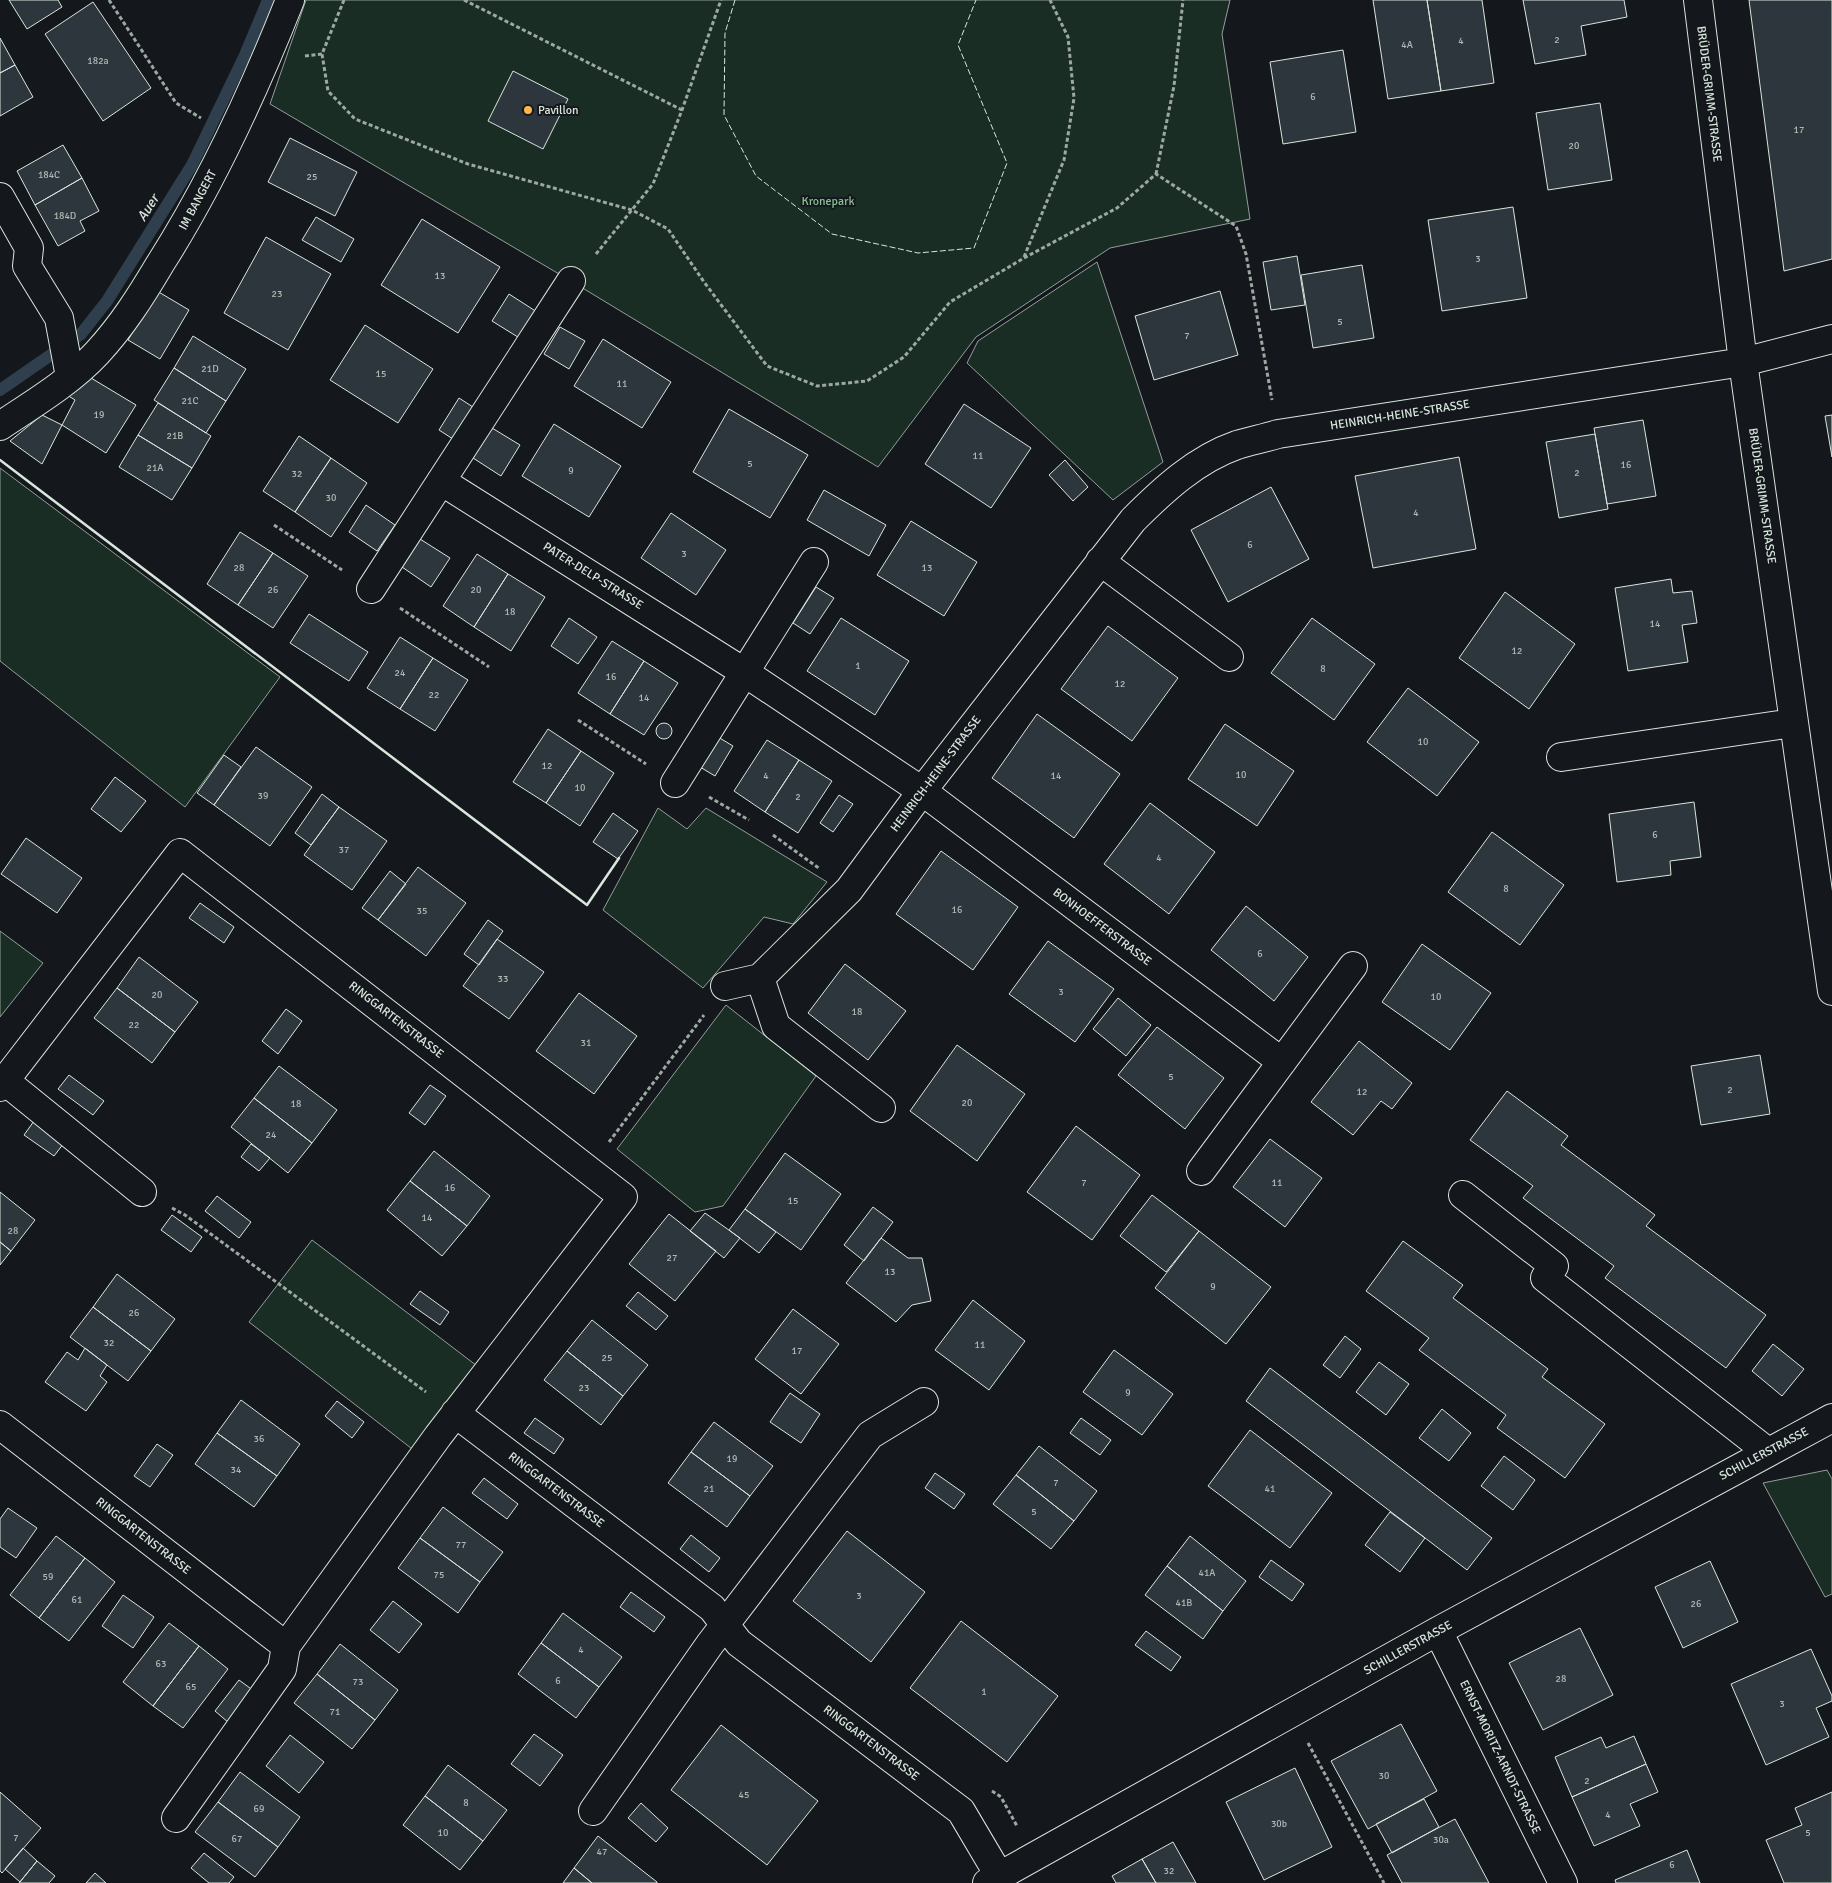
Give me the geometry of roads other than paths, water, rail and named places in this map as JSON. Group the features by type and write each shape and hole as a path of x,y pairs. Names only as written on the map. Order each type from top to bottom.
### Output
{"street":[{"name":"IM BANGERT","path":"0,426 66,354 96,354 127,318 198,203 262,70 290,0"},
{"name":"BRÜDER-GRIMM-STRASSE","path":"1698,0 1743,362 1832,991"},
{"path":"0,197 29,248 28,266 59,318 66,354"},
{"path":"371,589 571,281"},
{"name":"HEINRICH-HEINE-STRASSE","path":"760,978 849,890 922,791 1133,520 1164,488 1202,463 1235,446 1278,434 1743,362 1832,340"},
{"name":"PATER-DELP-STRASSE","path":"442,481 744,672 922,791"},
{"path":"1100,560 1229,657"},
{"path":"674,783 814,562"},
{"path":"1561,757 1793,723"},
{"name":"BONHOEFFERSTRASSE","path":"922,791 1282,1062"},
{"name":"RINGGARTENSTRASSE","path":"142,1192 2,1084 180,853 622,1197 455,1414 286,1646 282,1669 176,1818"},
{"path":"1201,1171 1353,966"},
{"path":"726,986 760,978 776,1026 880,1108"},
{"path":"1463,1195 1554,1266 1545,1278 1768,1452"},
{"path":"593,1811 725,1626 870,1435 924,1402"},
{"name":"RINGGARTENSTRASSE","path":"455,1414 712,1608 739,1643 960,1811 994,1880"},
{"name":"SCHILLERSTRASSE","path":"994,1880 1438,1631 1832,1418"},
{"name":"RINGGARTENSTRASSE","path":"0,1425 286,1646"},
{"name":"ERNST-MORITZ-ARNDT-STRASSE","path":"1438,1631 1562,1883"}],"waterway":[{"name":"Auer","path":"0,390 81,334 107,301 192,165 245,55 268,0"}],"place":[{"name":"Pavillon","path":"528,110"}],"park label":[{"name":"Kronepark","path":"828,201"}]}
